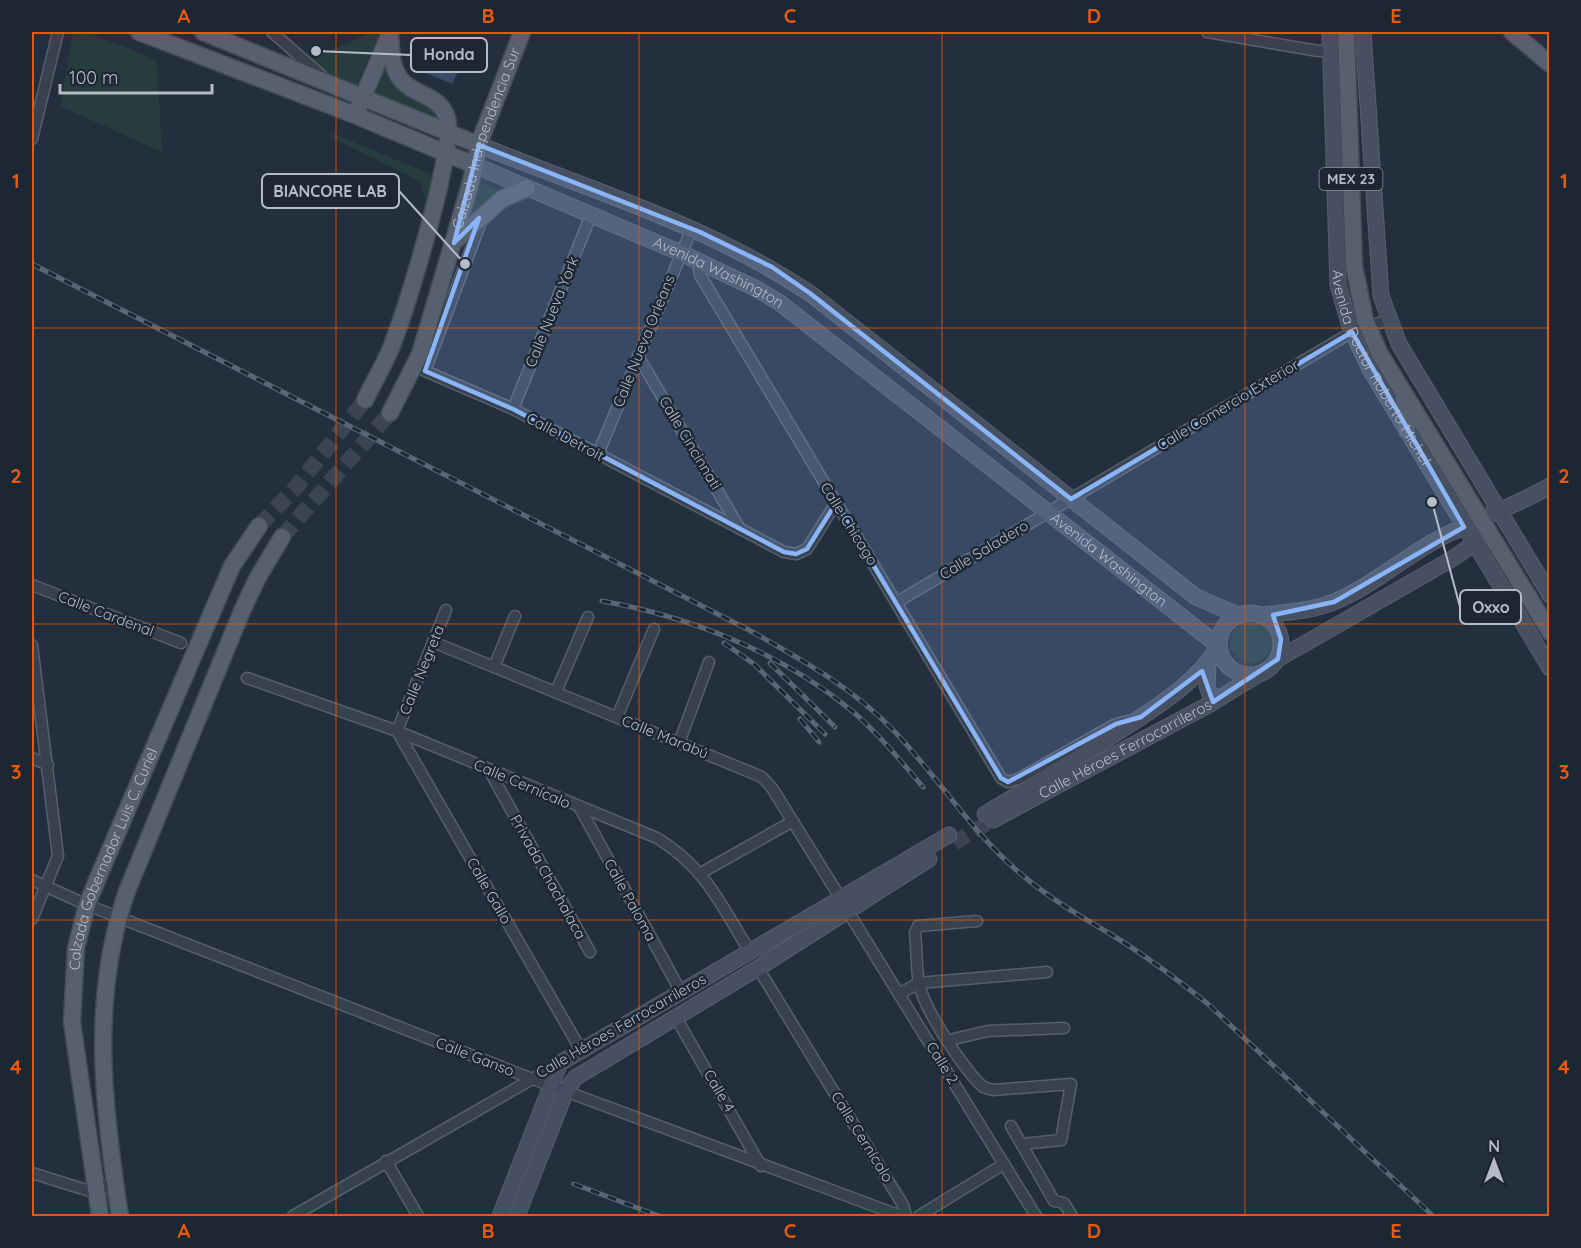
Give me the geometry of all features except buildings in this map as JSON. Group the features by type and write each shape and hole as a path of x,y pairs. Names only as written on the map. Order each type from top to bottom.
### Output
{"main road":[{"name":"Avenida Washington","path":"139,32 355,115 681,253 757,289 780,303 1219,646"},
{"name":"Avenida Washington","path":"203,32 479,145 692,228 743,251 811,294 1196,597 1238,615"},
{"name":"Calzada Independencia Sur","path":"390,413 420,354 454,243 479,145 522,32"},
{"name":"Avenida Doctor Roberto Michel","path":"1330,32 1339,51 1349,102 1345,228"},
{"name":"Avenida Doctor Roberto Michel","path":"1346,32 1339,51 1346,266 1370,369 1550,668"},
{"name":"Avenida Doctor Roberto Michel","path":"1363,32 1378,262 1381,296 1388,320 1406,356 1550,596"},
{"path":"1512,32 1550,64"},
{"path":"355,115 390,33"},
{"path":"390,33 396,72 411,88 436,101 444,109 448,120 448,132"},
{"path":"1349,102 1368,101"},
{"name":"Calzada Independencia Sur","path":"365,400 393,344 446,154 448,132"},
{"path":"454,243 486,211 502,199 527,188"},
{"path":"1345,228 1376,226"},
{"path":"1346,266 1378,262"},
{"name":"Avenida Doctor Roberto Michel","path":"1359,328 1388,367 1550,632"},
{"path":"1388,367 1406,356"},
{"path":"1407,432 1402,390 1418,376"},
{"path":"1443,457 1460,446"},
{"path":"1459,483 1475,472"},
{"path":"1486,525 1464,527 1334,602 1303,610 1263,615 1246,613 1238,615 1223,628 1219,646 1226,663 1233,669 1250,675 1259,674 1278,659 1452,559 1474,543 1486,525 1550,486"},
{"name":"Calzada Gobernador Luis C. Curiel","path":"100,1216 72,1022 76,948 87,905 232,566 244,545 259,526"},
{"name":"Calzada Gobernador Luis C. Curiel","path":"120,1216 101,1052 105,986 118,917 242,611 257,579 282,537"},
{"path":"1504,556 1520,547"},
{"path":"1263,615 1272,621 1281,639 1278,659"},
{"name":"Calle Héroes Ferrocarrileros","path":"1219,646 1208,665 1188,684 988,818 1213,702 1259,674"},
{"path":"1208,665 1207,686 1213,702"},
{"name":"Calle Héroes Ferrocarrileros","path":"559,1089 675,1016 758,968 844,905 951,839"},
{"name":"Calle Héroes Ferrocarrileros","path":"560,1063 750,952 844,905"},
{"path":"517,1216 559,1089 560,1063"},
{"path":"500,1216 559,1089"}],"street":[{"path":"32,139 58,32"},
{"path":"272,32 329,82"},
{"path":"1207,32 1339,51"},
{"name":"Calle Detroit","path":"486,211 465,259 425,371 513,409 784,552 796,554 807,549 836,503"},
{"name":"Calle Nueva York","path":"513,409 591,215"},
{"name":"Calle Nueva Orleans","path":"598,454 692,228"},
{"name":"Calle Chicago","path":"698,261 699,275 1001,778 1008,782"},
{"name":"Calle Comercio Exterior","path":"1071,499 1359,328 1388,320"},
{"name":"Calle Cincinnati","path":"638,356 741,530"},
{"name":"Calle Saladero","path":"897,602 1071,499"},
{"name":"Calle Cardenal","path":"32,585 181,643"},
{"name":"Calle Negreta","path":"397,731 446,610"},
{"path":"494,667 516,616"},
{"path":"556,692 588,617"},
{"path":"617,717 654,629"},
{"name":"Calle Marabú","path":"433,642 762,777 793,821 844,905"},
{"path":"32,645 58,856 32,919"},
{"path":"679,743 709,662"},
{"name":"Calle Cernícalo","path":"247,678 397,731 657,838 688,859 701,873 750,952"},
{"name":"Calle Héroes Ferrocarrileros","path":"1008,782 1018,779 1116,724 1141,717"},
{"name":"Calle Gallo","path":"397,731 581,1050"},
{"path":"32,758 48,765"},
{"name":"Privada Chachalaca","path":"489,770 590,952"},
{"name":"Calle Paloma","path":"580,808 681,992"},
{"path":"701,873 793,821"},
{"name":"Calle Ganso","path":"32,880 87,905 530,1078 761,1166 904,1216"},
{"name":"Calle 2","path":"844,905 1036,1216"},
{"path":"977,921 918,926 915,933 919,983 924,999 949,1040 967,1068 986,1089 1071,1084 1061,1140 1022,1144"},
{"name":"Calle Cernícalo","path":"758,968 903,1205 904,1216"},
{"path":"899,994 919,983 1047,972"},
{"name":"Calle 4","path":"675,1016 761,1166"},
{"path":"949,1040 988,1031 1064,1028"},
{"name":"Calle Héroes Ferrocarrileros","path":"293,1216 530,1078 560,1063"},
{"path":"1011,1126 1054,1201 1064,1203 1072,1216"},
{"path":"386,1161 418,1216"},
{"path":"919,1216 1004,1164"},
{"path":"32,1173 96,1193 115,1181"}],"highlighted area":[{"path":"479,145 700,232 772,267 811,294 1071,499 1352,332 1464,527 1334,602 1273,615 1281,639 1278,659 1213,702 1202,671 1141,717 1116,724 1008,782 1001,778 836,503 807,549 796,554 784,552 513,409 425,371 479,218 454,243"}],"green space":[{"path":"73,32 87,32 157,60 162,152 60,106"},
{"path":"372,32 380,32 356,86 325,72 312,59"},
{"path":"384,61 433,106 442,124 370,95"},
{"path":"334,134 431,174 428,210 419,181 329,136"},
{"path":"482,183 503,192 472,220 467,218 477,185"},
{"path":"1251,621 1266,627 1272,642 1266,657 1251,663 1236,657 1230,642 1236,627"}],"water":[{"path":"419,45 462,64 452,84 409,66"}],"tunnel":[{"path":"259,526 297,486 365,400"},
{"path":"282,537 390,413"},
{"path":"954,843 991,821"}],"railway":[{"path":"32,264 749,630 826,675 861,701 894,731 1003,858 1054,899 1149,959 1208,1004 1433,1216"},
{"path":"602,601 701,627 764,654 795,671 824,689 861,719 923,787"},
{"path":"724,643 754,664 825,734"},
{"path":"770,663 835,727"},
{"path":"800,719 819,742"},
{"path":"574,1184 659,1216"}],"place":[{"name":"Honda","path":"316,51"},
{"name":"BIANCORE LAB","path":"465,264"},
{"name":"Oxxo","path":"1432,502"}]}
